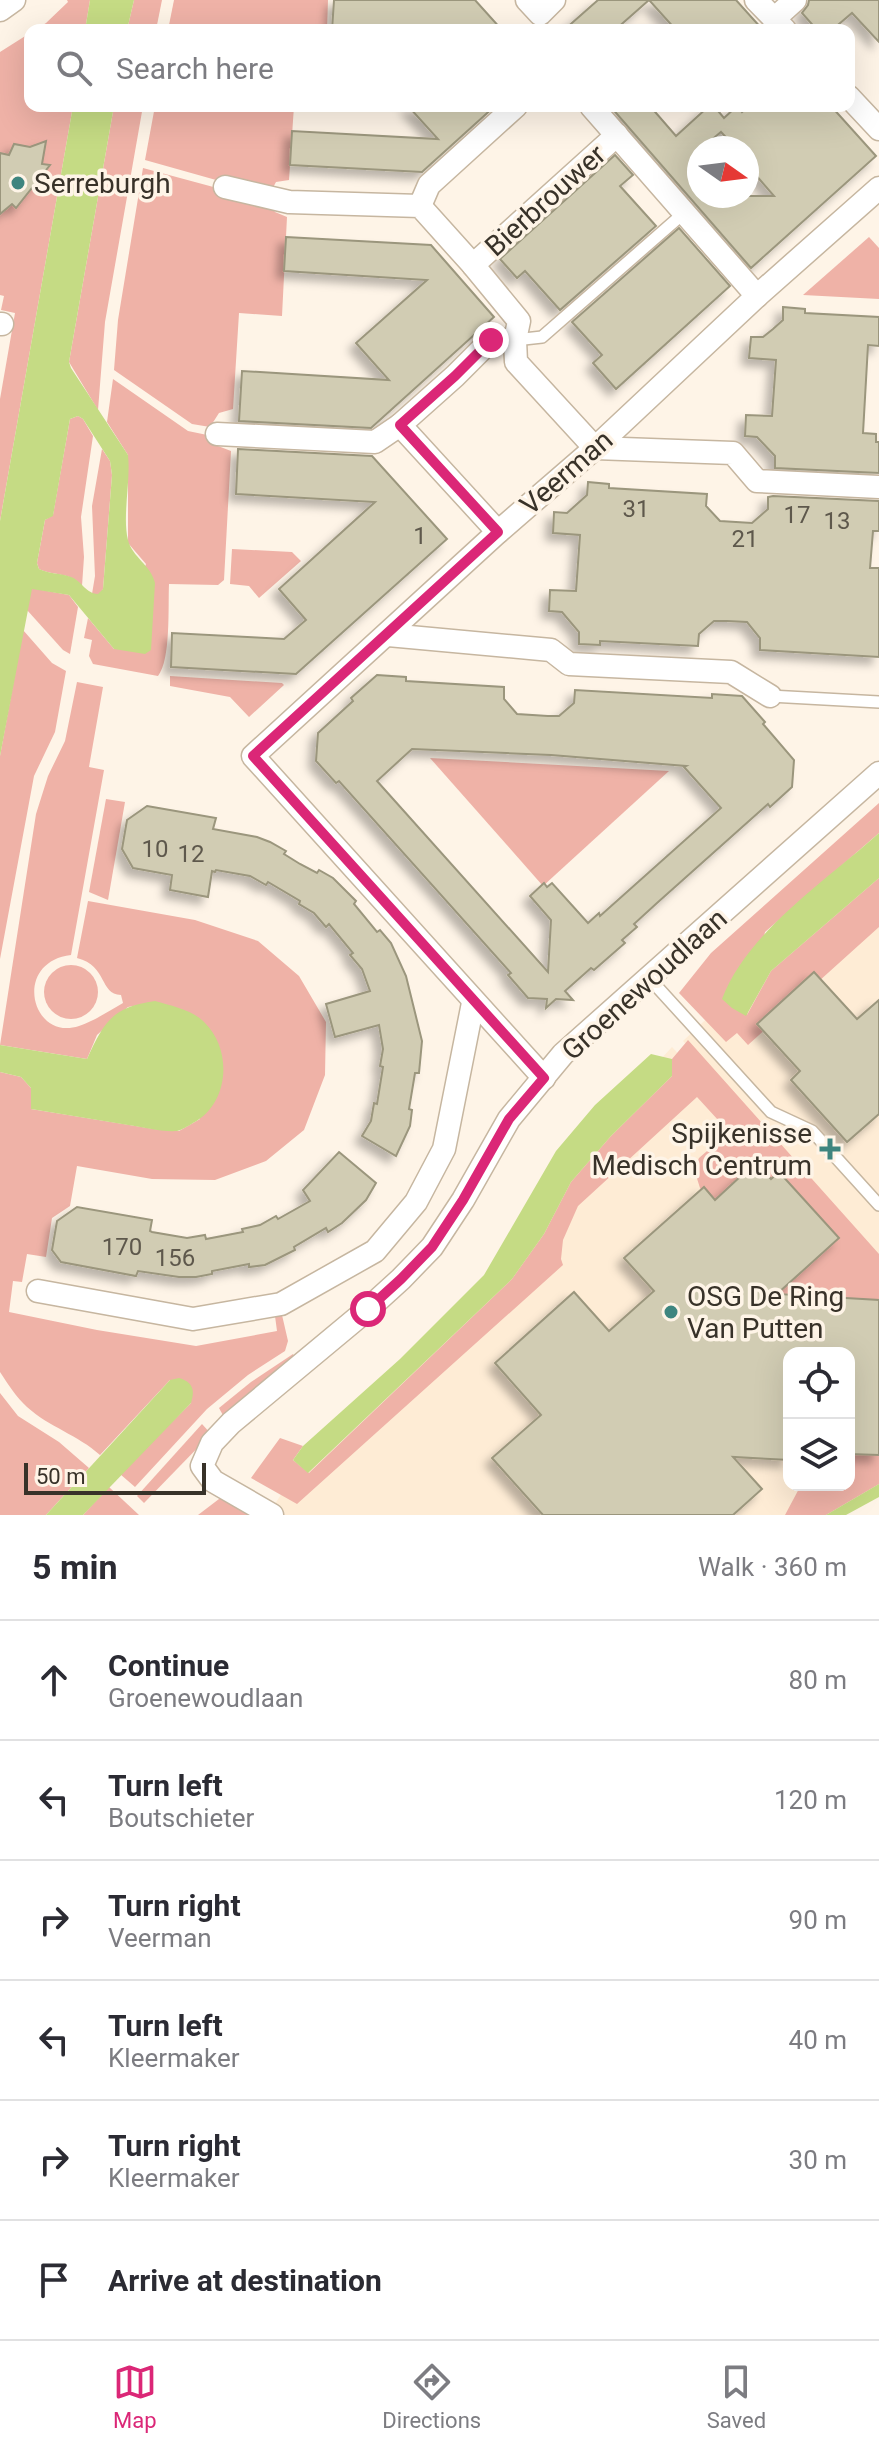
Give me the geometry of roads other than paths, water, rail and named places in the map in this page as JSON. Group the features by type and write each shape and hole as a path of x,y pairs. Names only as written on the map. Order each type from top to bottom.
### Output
{"street":[{"path":"0,10 14,0"},
{"path":"756,0 780,24 795,0"},
{"path":"855,103 879,129"},
{"path":"225,187 289,202 420,206 429,185 509,112"},
{"path":"596,112 757,296"},
{"name":"Bierbrouwer","path":"473,265 617,135"},
{"name":"Veerman","path":"473,1003 253,756 498,532 595,448 757,296 875,199"},
{"name":"Bierbrouwer","path":"420,206 519,321 515,340"},
{"path":"217,434 375,442 400,425 491,340 515,340 516,362 595,448 733,453 757,481 879,487"},
{"path":"400,425 498,532"},
{"path":"388,635 551,650 569,664 731,672 770,696"},
{"name":"Groenewoudlaan","path":"272,1515 213,1481 202,1466 212,1443 231,1423 368,1309 432,1247 509,1119 563,1054 879,773"},
{"path":"473,1003 544,1078"},
{"path":"38,1291 193,1319 281,1304 375,1251 416,1202 444,1149 473,1003"}],"lane":[{"path":"515,340 542,337 685,212"},
{"path":"770,696 879,702"},
{"path":"649,978 771,1112 812,1131 879,1205"}],"place":[{"name":"Serreburgh","path":"18,183"},
{"name":"Spijkenisse Medisch Centrum","path":"830,1149"},
{"name":"OSG De Ring Van Putten","path":"671,1312"}]}
